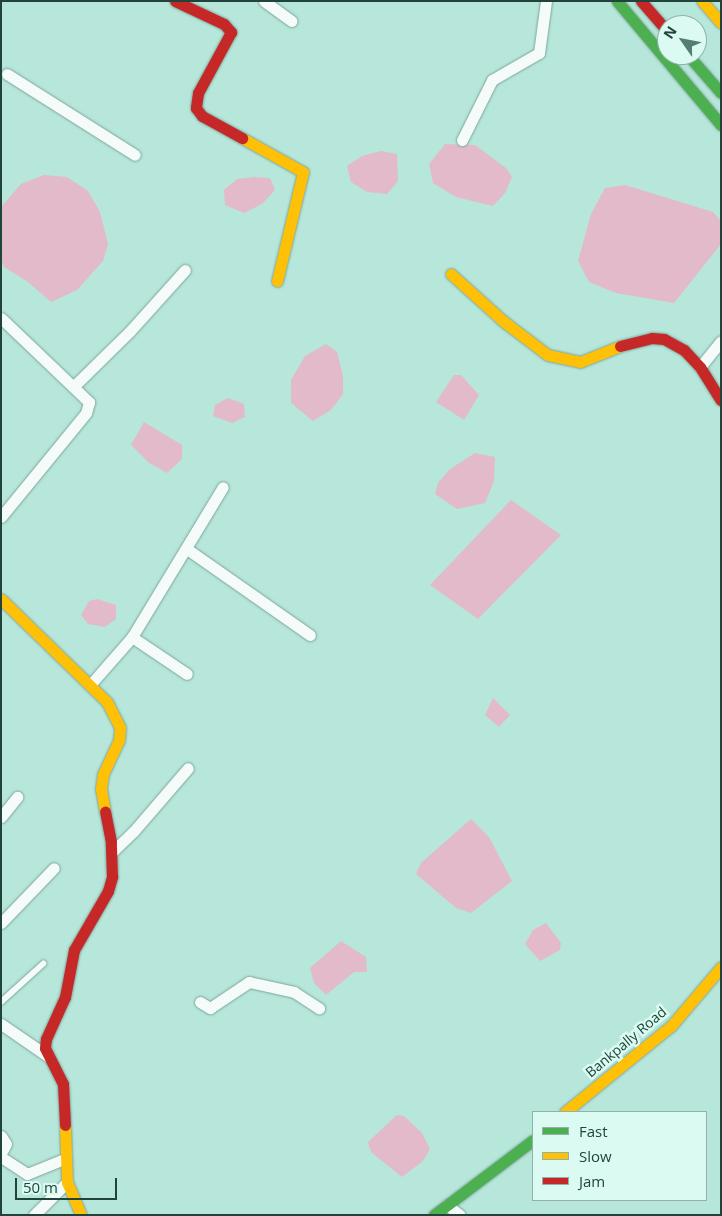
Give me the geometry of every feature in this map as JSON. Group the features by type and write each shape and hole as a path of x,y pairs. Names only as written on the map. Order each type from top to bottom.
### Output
{"main road":[{"path":"175,1 224,24 231,32 198,93 196,108 202,116 299,167 303,172 304,177 278,281"},
{"path":"617,1 721,126"},
{"path":"641,1 657,19"},
{"path":"702,1 721,23"},
{"path":"697,65 721,93"},
{"path":"451,274 503,321 548,355 580,362 652,338 664,339 684,350 700,367 721,400"},
{"path":"1,600 107,702 120,728 103,774 101,789 114,867 108,891 74,950 65,997 46,1039 49,1057 63,1084 64,1159 67,1182 81,1215"},
{"name":"Bankpally Road","path":"566,1111 671,1026 721,967"},
{"path":"434,1215 532,1141"}],"street":[{"path":"264,1 292,21"},
{"path":"462,140 492,80 538,54 546,1"},
{"path":"7,74 135,155"},
{"path":"74,386 117,345 185,270"},
{"path":"1,318 89,402 86,413 1,517"},
{"path":"700,367 721,341"},
{"path":"90,685 132,637 223,487"},
{"path":"186,549 310,635"},
{"path":"132,637 187,674"},
{"path":"112,852 133,832 188,768"},
{"path":"1,817 17,797"},
{"path":"1,923 54,868"},
{"path":"200,1002 210,1008 249,982 294,992 319,1008"},
{"path":"1,1024 49,1057"},
{"path":"1,1136 6,1144 1,1153"},
{"path":"1,1157 27,1174 64,1159"},
{"path":"34,1215 67,1182"},
{"path":"447,1205 460,1215"}],"lane":[{"path":"1,1002 43,964"}],"shaded area":[{"path":"445,144 475,145 506,168 512,177 505,193 493,206 456,197 433,183 429,164"},
{"path":"381,151 397,154 398,181 387,194 367,192 351,182 347,166 362,156"},
{"path":"44,175 67,177 88,191 100,212 108,244 103,261 77,290 51,302 28,282 4,267 1,261 1,207 21,184"},
{"path":"270,178 275,190 262,204 244,213 225,205 224,190 237,179"},
{"path":"625,185 713,212 721,221 721,244 674,303 616,293 589,282 578,261 591,214 605,188"},
{"path":"326,344 337,352 343,376 343,394 331,410 313,421 291,403 291,380 305,356"},
{"path":"454,375 461,375 479,395 464,420 436,402"},
{"path":"228,398 244,404 245,417 232,423 213,416 215,405"},
{"path":"144,422 182,445 182,459 167,473 148,462 131,445"},
{"path":"475,453 495,457 494,481 485,503 457,509 435,494 438,483 450,469"},
{"path":"511,500 561,535 478,619 430,585"},
{"path":"97,599 116,605 116,619 105,627 88,624 81,615 89,601"},
{"path":"493,698 510,715 499,727 485,715"},
{"path":"471,819 489,837 512,881 471,913 456,908 416,874 421,863"},
{"path":"546,923 561,943 560,950 540,961 525,944 533,930"},
{"path":"341,941 366,957 367,972 354,972 326,995 314,983 310,968"},
{"path":"397,1115 404,1116 422,1133 430,1149 423,1161 402,1177 371,1152 368,1142"}],"traffic: fast":[{"path":"617,1 721,125"},
{"path":"697,65 721,93"},
{"path":"434,1215 532,1141"}],"traffic: slow":[{"path":"702,1 721,23"},
{"path":"242,138 303,172 277,281"},
{"path":"451,274 503,321 548,355 580,362 620,346"},
{"path":"1,599 107,702 120,728 119,740 103,774 101,789 105,812"},
{"path":"566,1111 671,1026 721,967"},
{"path":"65,1125 67,1182 81,1215"}],"traffic: jam":[{"path":"175,1 224,24 231,32 198,93 196,108 202,116 242,138"},
{"path":"641,1 657,19"},
{"path":"620,346 652,338 664,339 684,350 700,367 721,400"},
{"path":"65,1125 63,1084 45,1048 46,1039 65,997 74,950 108,891 112,877 111,842 105,812"}]}
